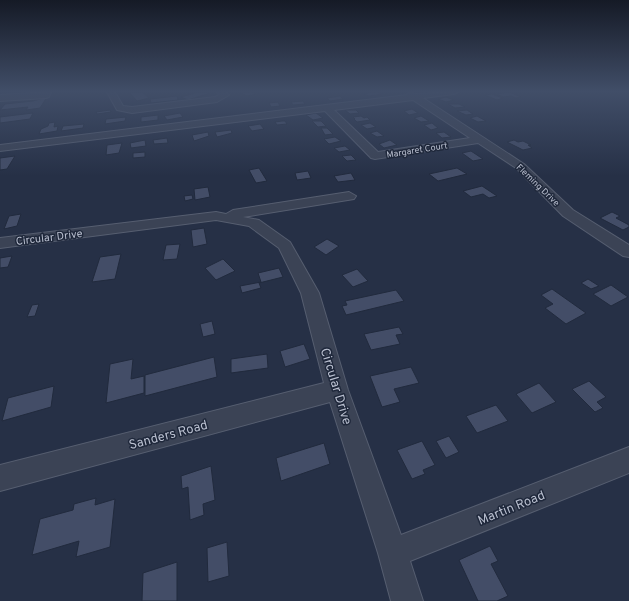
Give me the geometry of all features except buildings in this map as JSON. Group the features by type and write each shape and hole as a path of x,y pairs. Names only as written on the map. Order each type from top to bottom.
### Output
{"street":[{"path":"0,148 229,120"},
{"name":"Margaret Court","path":"339,120 375,156 479,140"},
{"name":"Fleming Drive","path":"449,120 520,166 568,213 629,252"},
{"name":"Circular Drive","path":"0,243 216,216 349,196"},
{"name":"Circular Drive","path":"216,216 254,223 285,245 310,293 337,390 393,553 407,601"},
{"name":"Sanders Road","path":"0,478 337,390"},
{"name":"Martin Road","path":"393,553 629,460"}]}
